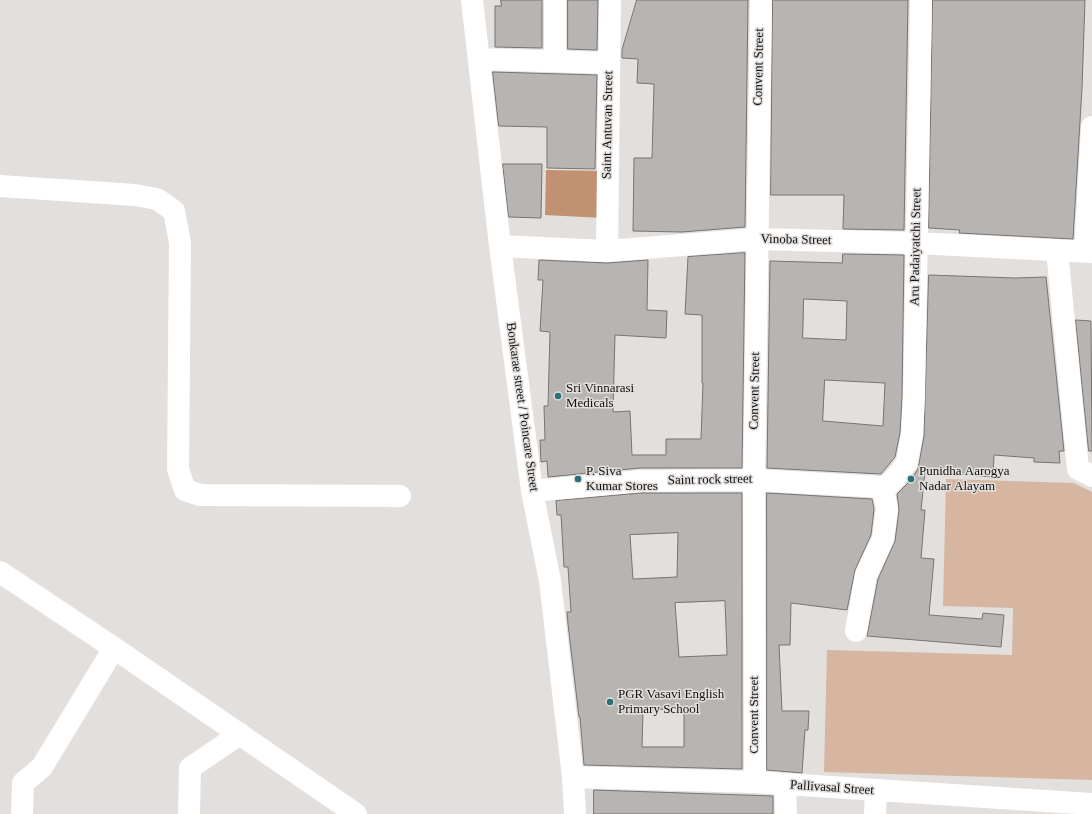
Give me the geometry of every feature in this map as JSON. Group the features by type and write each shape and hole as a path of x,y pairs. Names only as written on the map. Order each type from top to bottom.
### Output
{"street":[{"name":"Bonkarae street / Poincare Street","path":"472,0 500,246 532,491 550,581 573,777 575,814"},
{"path":"555,0 555,61"},
{"name":"Saint Antuvan Street","path":"607,251 610,0"},
{"name":"Convent Street","path":"755,782 754,480 756,239 761,0"},
{"name":"Aru Padaiyatchi Street","path":"885,487 899,474 907,462 912,434 921,0"},
{"path":"479,59 609,63"},
{"path":"1089,252 1092,127"},
{"path":"0,186 136,195 157,200 174,211 180,243 178,469 185,490 200,495 400,496"},
{"name":"Vinoba Street","path":"500,246 607,251 756,239 916,243 1089,252"},
{"path":"1057,250 1078,469 1092,476"},
{"name":"Saint rock street","path":"532,491 640,481 754,480 885,487"},
{"path":"856,632 866,575 883,539 887,509 885,487"},
{"path":"0,572 240,734 334,806 356,814"},
{"path":"22,814 23,783 42,767 114,648"},
{"path":"189,814 190,768 240,734"},
{"name":"Pallivasal Street","path":"573,777 755,782 1092,804"},
{"path":"785,785 786,814"},
{"path":"875,814 876,791"}],"shaded area":[{"path":"546,170 604,171 603,218 545,215"},
{"path":"946,479 1074,483 1092,492 1092,780 824,772 827,650 1012,655 1013,608 943,606"}],"building":[{"path":"501,0 542,0 542,48 495,47 495,6 501,6"},
{"path":"568,0 598,0 597,50 568,49"},
{"path":"637,0 748,0 745,227 682,232 633,231 634,158 652,158 654,84 637,83 638,59 622,58 622,50"},
{"path":"773,0 908,0 904,230 843,229 844,195 771,195"},
{"path":"933,0 1085,0 1082,88 1073,239 959,233 960,230 929,228"},
{"path":"493,72 597,75 595,169 547,168 547,127 499,126"},
{"path":"503,164 542,164 541,218 509,217"},
{"path":"745,253 742,468 640,468 548,477 547,461 541,462 540,440 545,440 544,406 548,406 550,332 540,331 543,280 538,280 539,260 607,263 648,260 647,310 667,311 666,338 615,335 613,412 630,411 632,455 666,455 666,439 701,439 703,383 702,315 685,314 688,257"},
{"path":"843,254 904,255 902,397 900,433 895,457 881,474 767,468 770,261 842,263","holes":["804,299 847,301 846,340 803,338","825,380 885,383 883,426 823,421"]},
{"path":"929,275 1015,278 1046,277 1064,451 1059,451 1060,463 1034,462 1034,458 994,455 993,477 925,472 921,510 925,510 921,558 934,559 929,615 982,619 983,613 1004,615 1001,647 867,636 878,579 895,541 899,510 897,494 908,483 918,469 924,436"},
{"path":"1076,320 1091,321 1092,451 1089,451"},
{"path":"641,493 742,493 742,769 584,765 580,717 567,612 571,612 568,567 564,567 561,515 557,515 556,501","holes":["678,533 677,577 633,579 630,535","725,601 727,655 679,657 675,603","684,708 684,747 642,747 643,711"]},
{"path":"767,493 872,499 874,509 871,535 855,570 847,610 791,603 790,645 779,645 782,711 809,711 808,730 805,730 802,773 767,770"},
{"path":"594,790 773,796 773,814 594,814"}],"place":[{"name":"Sri Vinnarasi Medicals","path":"558,396"},
{"name":"P. Siva Kumar Stores","path":"578,479"},
{"name":"Punidha Aarogya Nadar Alayam","path":"911,479"},
{"name":"PGR Vasavi English Primary School","path":"610,702"}]}
